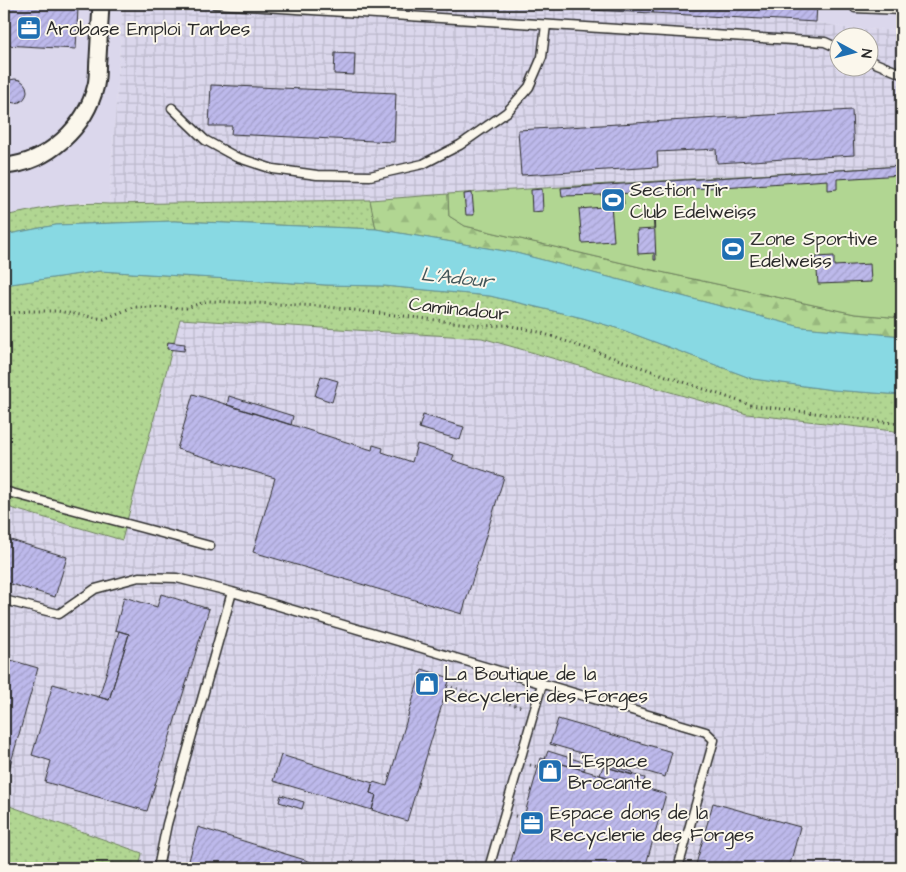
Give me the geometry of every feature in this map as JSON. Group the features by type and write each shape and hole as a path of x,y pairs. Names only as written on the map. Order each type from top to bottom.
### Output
{"street":[{"path":"4,166 16,165 35,158 56,146 75,128 89,106 96,84 101,4"}],"lane":[{"path":"215,4 828,43"},
{"path":"855,4 855,8 902,10"},
{"path":"172,108 205,140 236,157 273,169 317,175 370,176 423,164 460,144 507,112 529,87 542,57 546,25"},
{"path":"878,64 902,74"},
{"path":"4,491 210,546"},
{"path":"4,600 59,614 95,589 139,577 177,578 232,592 706,732 714,740 678,868"},
{"path":"158,868 167,824 232,592"},
{"path":"489,868 542,684"}],"path":[{"name":"Caminadour","path":"4,314 28,311 56,311 104,319 133,307 186,308 208,301 321,306 485,326 507,325 539,332 750,405 902,424"},
{"path":"447,686 535,710"}],"shaded area":[{"path":"4,4 123,4 109,204 84,202 4,216"},
{"path":"123,4 817,4 816,22 845,28 828,28 828,78 878,78 878,30 902,31 902,166 370,200 109,204"},
{"path":"817,4 902,4 902,31 878,30 878,28 845,28 816,22"},
{"path":"180,319 482,338 747,414 902,432 902,868 139,868 142,853 4,804 4,506 122,540"}],"green space":[{"name":"Zone Sportive Edelweiss","path":"902,166 902,318 855,314 661,272 465,226 449,216 448,194"},
{"path":"448,194 449,216 465,226 661,272 855,314 902,318 902,336 801,327 516,253 376,229 370,200"},
{"path":"370,200 376,229 174,221 56,225 4,235 4,216 69,205 95,203"},
{"path":"100,271 326,285 384,286 490,296 583,318 623,330 753,379 833,390 902,395 902,432 747,414 482,338 180,319 122,540 4,506 4,285"},
{"path":"4,804 142,853 139,868 4,868"}],"water":[{"name":"L'Adour","path":"174,221 376,229 516,253 801,327 902,336 902,395 833,390 753,379 623,330 583,318 490,296 384,286 326,285 100,271 4,285 4,235 56,225"}],"building":[{"path":"4,4 78,8 76,49 4,45"},
{"path":"6,4 78,4 78,8"},
{"path":"467,4 547,4 547,8"},
{"path":"547,4 653,4 653,13 547,8"},
{"path":"653,4 817,4 816,22 653,13"},
{"path":"335,53 355,54 354,75 334,74"},
{"path":"15,79 24,82 27,91 24,100 15,103 6,100 3,91 6,82"},
{"path":"211,85 396,93 394,142 231,134 232,126 209,126"},
{"path":"852,110 854,155 717,163 716,149 657,152 658,167 521,175 518,130"},
{"path":"902,166 902,175 837,179 837,189 828,190 828,180 602,195 562,196 561,188"},
{"path":"542,189 543,211 532,212 531,190"},
{"path":"472,193 474,215 466,215 464,194"},
{"path":"623,193 624,204 611,205 614,241 582,243 579,209 603,207 602,195"},
{"path":"653,213 656,260 654,260 654,253 638,254 637,230 654,229"},
{"path":"834,256 834,266 870,264 871,282 818,284 816,257"},
{"path":"168,342 185,344 184,351 167,349"},
{"path":"321,376 338,381 332,402 315,396"},
{"path":"193,394 372,450 373,445 383,448 382,452 412,462 417,444 454,455 452,460 504,477 462,614 253,552 275,478 177,449"},
{"path":"229,396 293,416 291,425 227,405"},
{"path":"423,415 464,427 460,440 419,428"},
{"path":"4,538 67,557 55,597 4,582"},
{"path":"161,594 209,609 147,811 45,782 51,761 32,755 53,684 109,700 129,634 115,630 124,597 157,607"},
{"path":"119,631 129,634 109,700 99,697"},
{"path":"4,658 38,668 9,769 4,768"},
{"path":"422,669 450,678 407,821 372,810 376,795 370,793 373,782 387,786"},
{"path":"558,719 672,752 665,777 550,744"},
{"path":"548,751 586,763 584,770 545,759"},
{"path":"281,755 373,783 370,793 376,795 372,810 273,781"},
{"path":"541,758 666,794 645,868 509,868"},
{"path":"604,760 612,763 611,766 633,772 632,775 603,766"},
{"path":"603,766 645,778 642,787 600,775"},
{"path":"281,795 304,802 302,809 279,802"},
{"path":"713,803 800,827 789,868 695,868"},
{"path":"198,827 318,864 316,868 187,868"}],"place":[{"name":"Arobase Emploi Tarbes","path":"29,28"},
{"name":"Section Tir Club Edelweiss","path":"613,200"},
{"name":"Zone Sportive Edelweiss","path":"733,249"},
{"name":"La Boutique de la Recyclerie des Forges","path":"427,684"},
{"name":"L'Espace Brocante","path":"550,771"},
{"name":"Espace dons de la Recyclerie des Forges","path":"532,823"}]}
